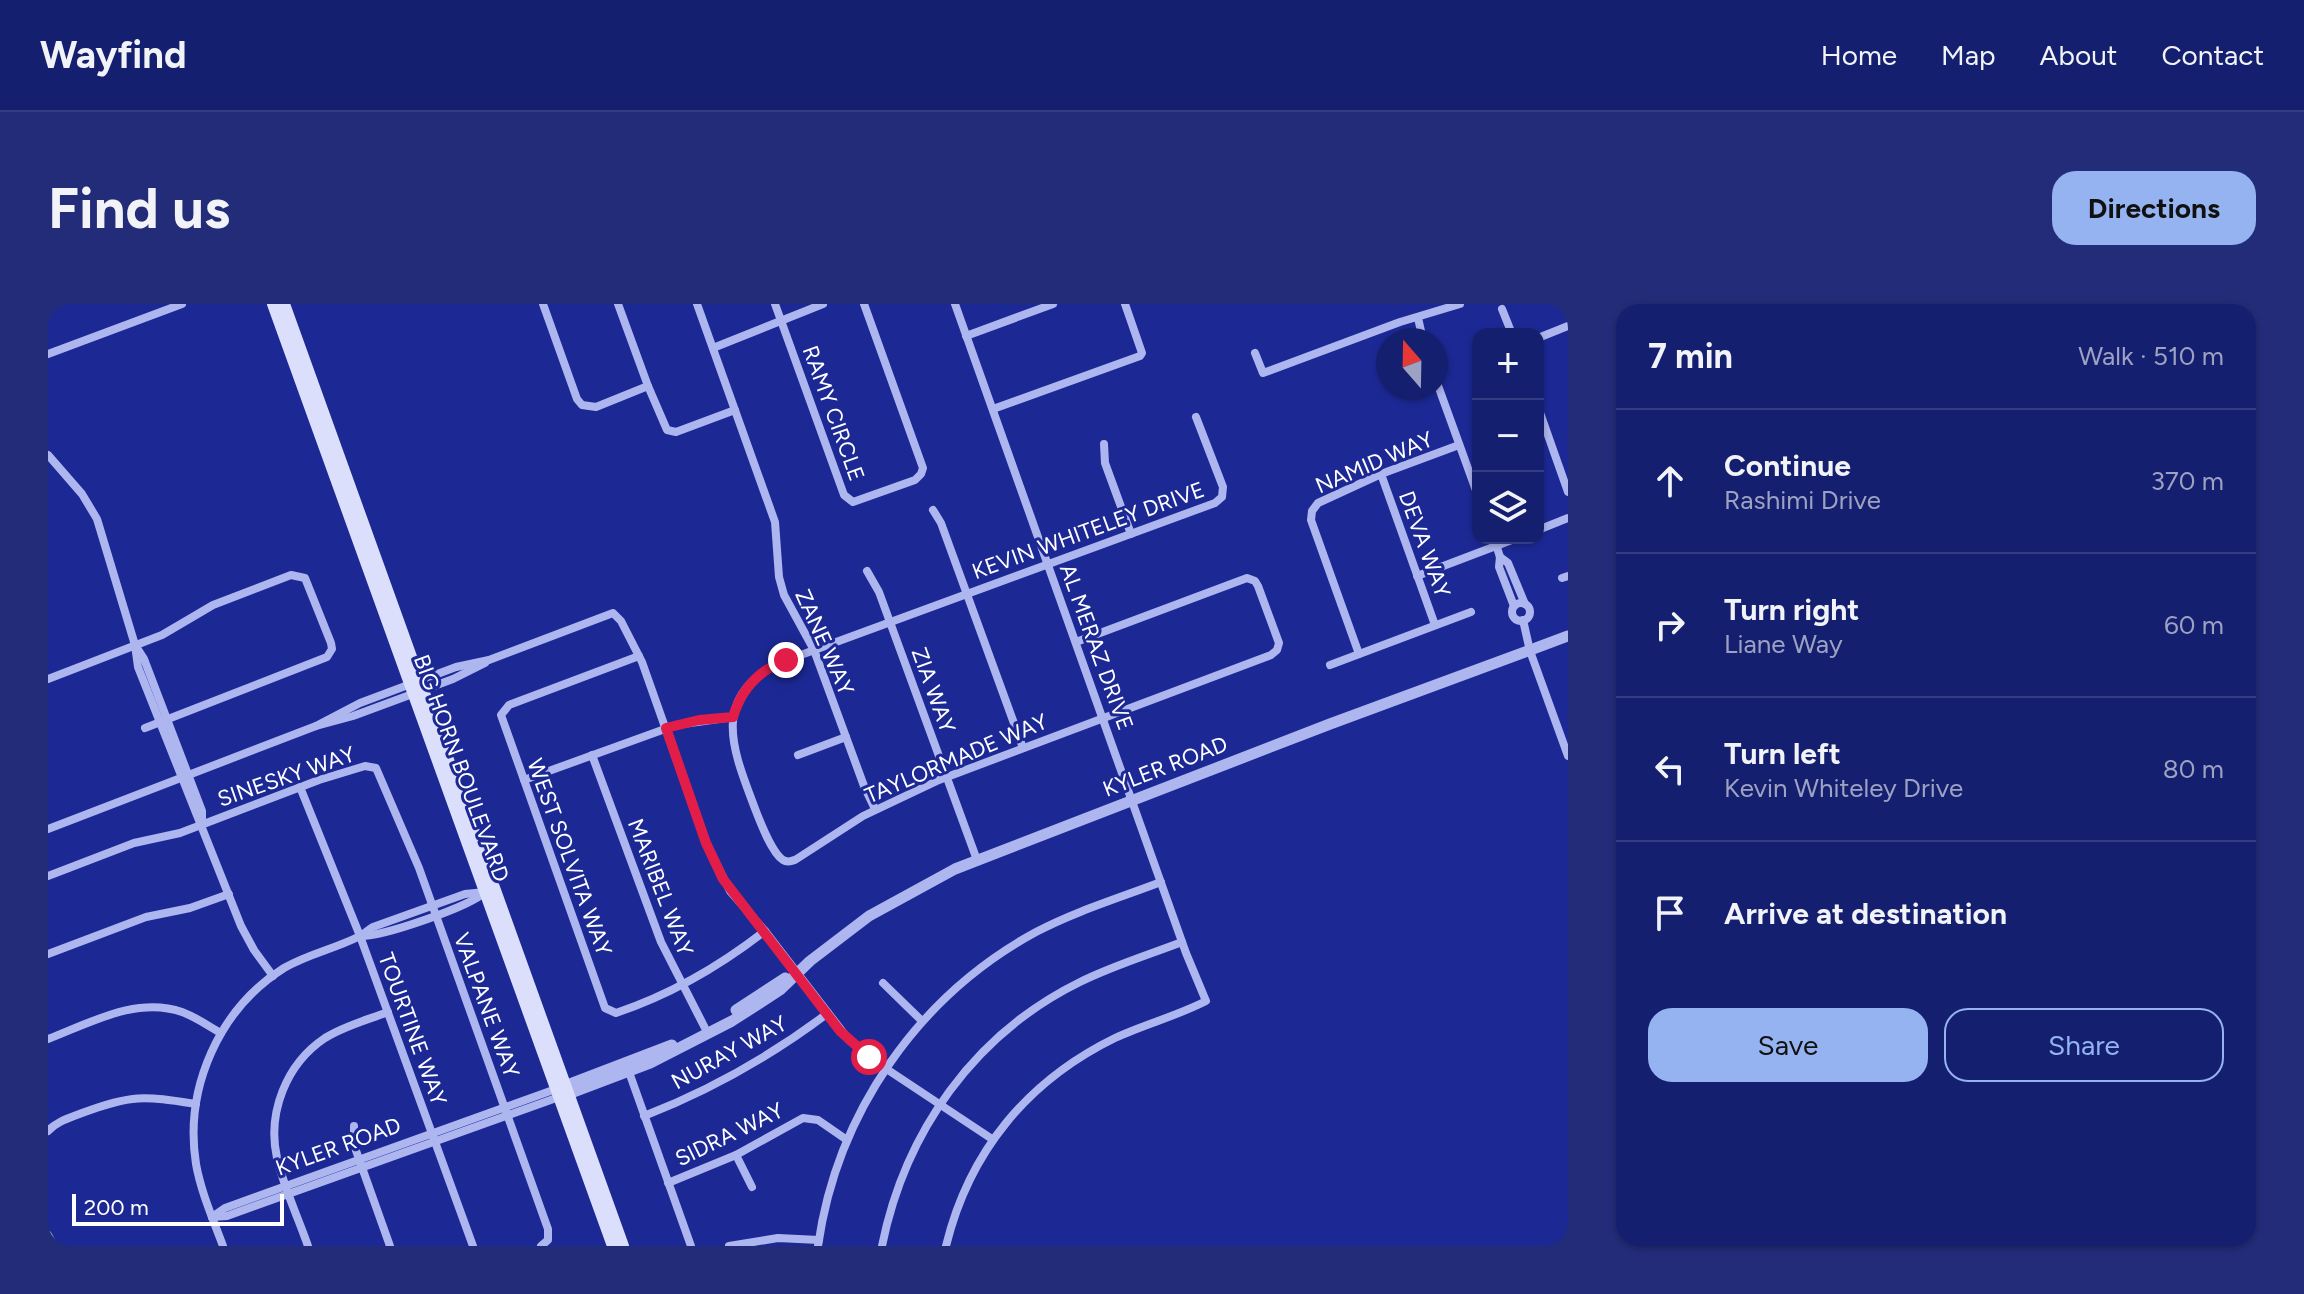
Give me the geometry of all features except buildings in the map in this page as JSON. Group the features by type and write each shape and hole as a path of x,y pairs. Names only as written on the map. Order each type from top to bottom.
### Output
{"main road":[{"name":"BIG HORN BOULEVARD","path":"273,304 416,687 562,1092 613,1246"},
{"name":"BIG HORN BOULEVARD","path":"284,304 485,892 623,1246"}],"street":[{"path":"144,304 149,317"},
{"path":"48,354 182,304"},
{"path":"543,304 577,399 582,405 596,407 648,386"},
{"path":"618,304 664,426 669,431 676,432 735,410"},
{"name":"ZANE WAY","path":"697,304 775,522 779,577 784,595 814,650 875,809"},
{"path":"775,304 780,319"},
{"path":"713,348 823,304"},
{"name":"RAMY CIRCLE","path":"780,319 844,495 855,501 915,480 923,468 864,304"},
{"name":"AL MERAZ DRIVE","path":"955,304 1182,942 1206,1001 1118,1037 1081,1057 1032,1095 992,1139"},
{"path":"966,336 1053,304"},
{"path":"993,409 1140,356 1142,353 1125,304"},
{"path":"1255,353 1263,373 1460,304"},
{"path":"1502,309 1510,328"},
{"path":"1418,318 1420,328"},
{"path":"1544,336 1568,326"},
{"path":"1443,400 1472,480"},
{"name":"KEVIN WHITELEY DRIVE","path":"733,717 743,694 758,676 779,663 1220,499 1223,487 1196,417"},
{"path":"1544,424 1568,492"},
{"path":"1104,444 1105,463 1131,534"},
{"name":"NAMID WAY","path":"1359,654 1311,514 1318,503 1381,474 1459,445"},
{"path":"48,455 82,494 97,519 135,645 144,659 196,816 202,824 245,934 273,976"},
{"name":"DEVA WAY","path":"1381,474 1435,625"},
{"path":"933,510 941,523 1023,748"},
{"path":"1544,528 1568,518"},
{"path":"1417,576 1490,544"},
{"path":"1496,544 1500,557 1499,567 1514,606 1514,617 1523,620"},
{"path":"1500,557 1508,563 1529,613 1523,620"},
{"name":"ZIA WAY","path":"867,571 879,592 977,860"},
{"path":"48,679 162,635 213,605 291,575 302,576 308,583 332,646 327,657 145,728"},
{"name":"TAYLORMADE WAY","path":"733,717 732,743 755,809 774,848 786,861 795,860 875,809 946,777 1271,655 1277,650 1278,640 1258,586 1247,578 1076,642"},
{"path":"1514,606 1525,604"},
{"path":"1330,665 1471,612"},
{"path":"48,829 316,726 353,716 416,687 462,676 489,660 613,613 621,621 639,656 716,867 730,891 849,1040 885,1068 992,1139 964,1187 946,1246"},
{"path":"1523,620 1530,651 1568,756"},
{"name":"KYLER ROAD","path":"562,1092 705,1028 797,972 869,916 911,891 977,860 1568,636"},
{"name":"WEST SOLVITA WAY","path":"639,656 509,705 502,712 502,718 608,1011 618,1013 681,985"},
{"path":"524,780 666,728 699,720 733,717"},
{"path":"798,755 846,737"},
{"name":"MARIBEL WAY","path":"592,755 661,942 705,1028"},
{"name":"SINESKY WAY","path":"48,876 134,843 180,833 365,766 376,768 434,910"},
{"name":"TOURTINE WAY","path":"300,787 360,936 473,1246"},
{"path":"729,1246 778,1238 818,1243 829,1188 847,1140 885,1068 922,1021 963,983 1019,942 1070,916 1161,882"},
{"path":"223,1246 197,1166 194,1140 196,1104 204,1070 221,1033 248,998 273,976 314,953 360,936 373,927 434,910 470,892 485,892"},
{"path":"48,954 146,917 190,908 229,894"},
{"name":"VALPANE WAY","path":"434,910 548,1229 548,1240 541,1246"},
{"path":"681,985 727,959 765,931"},
{"path":"882,1246 902,1175 915,1146 940,1104 980,1054 1033,1010 1090,977 1182,942"},
{"name":"KYLER ROAD","path":"212,1217 225,1208 288,1190 562,1092 629,1072 732,1021 780,990 797,972"},
{"path":"883,983 922,1021"},
{"path":"48,1039 118,1012 152,1007 179,1011 221,1033"},
{"path":"308,1246 277,1158 274,1131 279,1102 290,1075 308,1052 344,1028 388,1012"},
{"name":"NURAY WAY","path":"644,1116 731,1077 790,1041 828,1013"},
{"path":"629,1072 691,1246"},
{"path":"48,1131 61,1121 129,1098 150,1097 196,1104"},
{"name":"SIDRA WAY","path":"668,1183 736,1155 807,1117 818,1120 847,1140"},
{"path":"354,1126 354,1145 390,1246"},
{"path":"736,1155 752,1187"},
{"path":"48,1235 54,1246"}],"route":[{"path":"786,660 753,681 743,694 733,717 699,720 666,728 706,843 730,891 765,931 840,1031 869,1057"}]}
